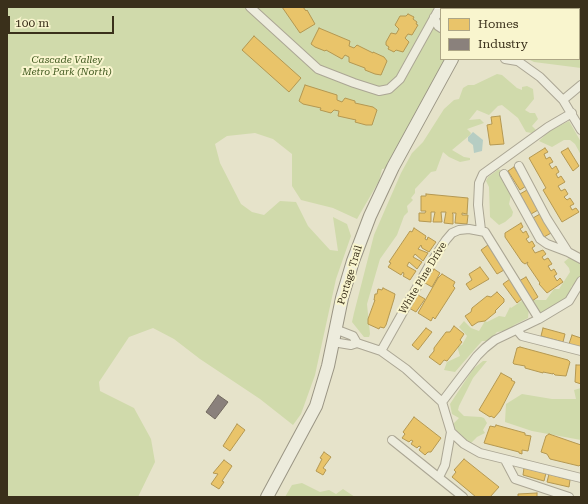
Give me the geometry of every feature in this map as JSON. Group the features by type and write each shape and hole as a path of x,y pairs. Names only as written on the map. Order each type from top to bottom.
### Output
{"main road":[{"name":"Portage Trail","path":"267,497 316,406 328,366 335,329 352,261 370,216 393,167 451,60"}],"street":[{"path":"250,7 318,69 379,91 389,89 397,83 438,16"},
{"path":"440,7 438,16 438,26 440,27"},
{"path":"517,60 540,77 563,100 581,130"},
{"path":"563,100 581,86"},
{"path":"539,319 491,240 482,230 478,205 479,183 483,174 548,127 572,113"},
{"path":"519,166 547,219 568,252"},
{"path":"504,174 540,239 547,244 581,259"},
{"name":"White Pine Drive","path":"381,351 415,289 446,240 452,233 459,230 482,230"},
{"path":"442,402 476,356 495,340 539,319 569,301 581,281"},
{"path":"335,329 353,336 357,343"},
{"path":"517,330 522,336 581,351"},
{"path":"333,342 351,345 357,343 381,351 406,369 442,402 451,432 445,465 439,477"},
{"path":"451,432 464,444 480,453 581,478"},
{"path":"392,440 463,497"},
{"path":"505,460 515,479 557,495 569,497"}],"green space":[{"name":"Cascade Valley Metro Park (North)","path":"7,7 474,7 440,8 440,60 444,60 388,168 382,169 379,181 357,219 333,208 301,200 292,186 292,154 273,139 255,133 227,136 215,144 220,163 241,204 252,212 264,215 280,201 296,202 308,226 330,250 338,251 333,217 347,224 351,236 336,279 315,375 301,414 293,425 260,399 200,359 174,339 153,328 129,337 99,382 100,391 134,408 151,439 155,462 138,497 7,497"},
{"path":"581,53 581,68 534,62 530,60 580,60"},
{"path":"497,74 502,75 517,88 522,90 522,87 527,86 533,89 534,99 525,110 530,113 535,113 538,119 532,126 536,130 532,133 526,132 518,118 502,105 498,106 489,115 477,110 469,120 480,119 484,123 467,129 471,133 470,135 452,150 464,157 470,158 470,160 460,162 449,157 443,152 436,171 431,172 415,189 415,193 411,198 413,200 407,206 408,212 404,216 397,235 380,259 367,304 370,334 369,337 364,337 352,322 354,313 374,235 401,173 412,153 423,142 444,109 454,100 459,99 463,88 468,85 474,85"},
{"path":"569,121 581,142 581,155 575,144 570,140 564,140 552,147 539,141 549,131"},
{"path":"499,169 504,174 503,182 511,195 509,204 513,212 512,216 499,225 490,217 489,187 486,181 488,177"},
{"path":"570,257 581,264 581,275 578,282 571,287 573,291 562,303 544,313 537,313 532,303 533,300 546,300 554,289 559,289 570,272 569,268 564,262"},
{"path":"523,300 529,308 528,318 514,325 510,330 497,332 489,341 482,341 455,372 444,370 447,362 460,356 457,346 462,345 467,336 459,327 464,321 471,328 479,331 485,321 487,322 499,316 505,317 510,307 511,308"},
{"path":"483,361 487,361 473,378 458,410 464,416 484,418 487,423 483,430 485,433 477,437 471,443 461,438 454,427 453,424 459,418 452,414 450,404 473,369"},
{"path":"581,388 581,440 532,431 505,422 506,404 522,394 552,399 576,399 574,390"},
{"path":"302,483 320,492 329,490 336,494 343,489 355,497 285,497 292,485"}],"shaded area":[{"path":"473,132 483,140 482,151 474,153 473,145 468,141 468,137"}],"building: Homes":[{"path":"282,7 303,7 306,11 307,10 315,24 300,33"},
{"path":"408,14 414,17 413,19 418,25 412,35 408,34 405,38 409,42 403,52 396,50 394,52 388,49 389,47 386,45 386,42 391,33 396,34 399,29 395,25 400,16 406,16"},
{"path":"319,28 350,41 349,46 354,48 357,45 384,57 387,61 381,75 365,70 365,68 349,62 349,57 345,55 342,59 311,44"},
{"path":"580,32 581,32 580,48"},
{"path":"254,36 301,78 289,92 242,50"},
{"path":"305,85 337,95 337,100 342,102 345,98 355,101 355,103 373,107 377,110 372,125 366,125 355,122 356,120 338,116 339,111 334,110 331,113 320,110 321,108 303,104 299,101"},
{"path":"500,116 504,144 490,145 487,125 492,124 491,117"},
{"path":"545,148 548,152 544,154 546,159 550,157 553,162 549,164 552,169 556,166 559,172 556,174 558,178 561,176 565,182 558,186 561,191 565,189 568,194 564,197 567,200 570,198 574,204 570,206 572,210 576,208 579,212 562,222 543,190 546,188 529,158"},
{"path":"568,148 579,166 573,171 561,152"},
{"path":"514,167 526,186 520,190 508,171"},
{"path":"527,190 538,210 531,214 520,194"},
{"path":"426,194 468,198 467,214 462,213 462,215 468,215 467,224 455,223 456,213 452,213 453,224 444,223 446,212 441,212 442,222 433,222 435,212 431,212 431,222 419,221 419,213 425,213 426,211 421,211 421,196 426,196"},
{"path":"540,214 551,233 544,237 533,218"},
{"path":"521,223 523,227 520,229 523,233 526,231 529,237 526,239 529,243 532,241 535,246 532,248 535,253 543,250 546,254 542,257 544,260 548,258 552,264 548,266 551,271 554,269 557,274 554,276 557,281 560,278 563,282 547,293 539,284 540,283 527,264 528,262 525,264 522,262 505,237 505,233"},
{"path":"414,228 426,236 425,239 427,240 428,237 436,242 429,252 422,248 421,245 418,249 428,253 423,261 415,254 413,257 422,262 417,269 409,262 407,266 416,271 410,280 403,276 403,272 401,275 388,267 391,263 389,262 410,231 412,232"},
{"path":"488,245 504,270 497,274 481,250"},
{"path":"480,267 489,279 470,290 466,284 472,280 469,274"},
{"path":"434,269 440,273 432,287 425,283"},
{"path":"442,274 455,282 453,286 455,288 435,319 433,317 431,321 418,313 438,278"},
{"path":"526,277 538,297 532,301 519,281"},
{"path":"510,279 523,298 517,303 503,284"},
{"path":"383,288 395,294 386,325 384,328 380,327 379,329 368,324 368,319 375,300 375,294 377,294 378,289 382,290"},
{"path":"497,292 504,299 504,302 495,311 496,312 485,321 478,322 472,326 465,316 471,312 472,308 487,296 491,297"},
{"path":"418,295 425,299 416,312 409,308"},
{"path":"454,326 464,334 460,340 462,342 447,361 444,360 440,365 429,357 446,332 450,332"},
{"path":"426,328 432,332 418,350 412,345"},
{"path":"543,328 565,334 563,342 541,336"},
{"path":"572,335 581,338 581,348 569,344"},
{"path":"520,347 568,360 570,362 566,376 555,375 553,373 543,373 525,368 525,366 514,364 517,348"},
{"path":"576,365 581,365 581,384 575,382"},
{"path":"501,373 515,382 500,411 494,418 479,410"},
{"path":"414,417 441,438 431,452 428,452 425,455 419,450 421,447 419,446 417,448 411,444 413,441 411,440 409,442 402,438 405,434 403,432"},
{"path":"237,424 245,430 230,451 223,446"},
{"path":"496,425 531,436 528,451 522,450 522,454 484,443 490,426 495,427"},
{"path":"549,434 581,445 581,464 579,466 550,459 547,454 541,452 546,436"},
{"path":"324,452 331,457 323,468 326,470 323,475 316,471 322,459 320,458"},
{"path":"464,459 499,487 490,497 476,497 452,477 456,472 454,470"},
{"path":"224,460 232,466 222,481 224,482 219,489 211,484 218,474 213,473"},
{"path":"524,468 546,473 544,481 523,475"},
{"path":"549,474 570,480 569,487 547,482"},
{"path":"537,493 537,497 518,497 518,494"}],"building: Industry":[{"path":"218,395 228,402 215,419 206,412"}]}
